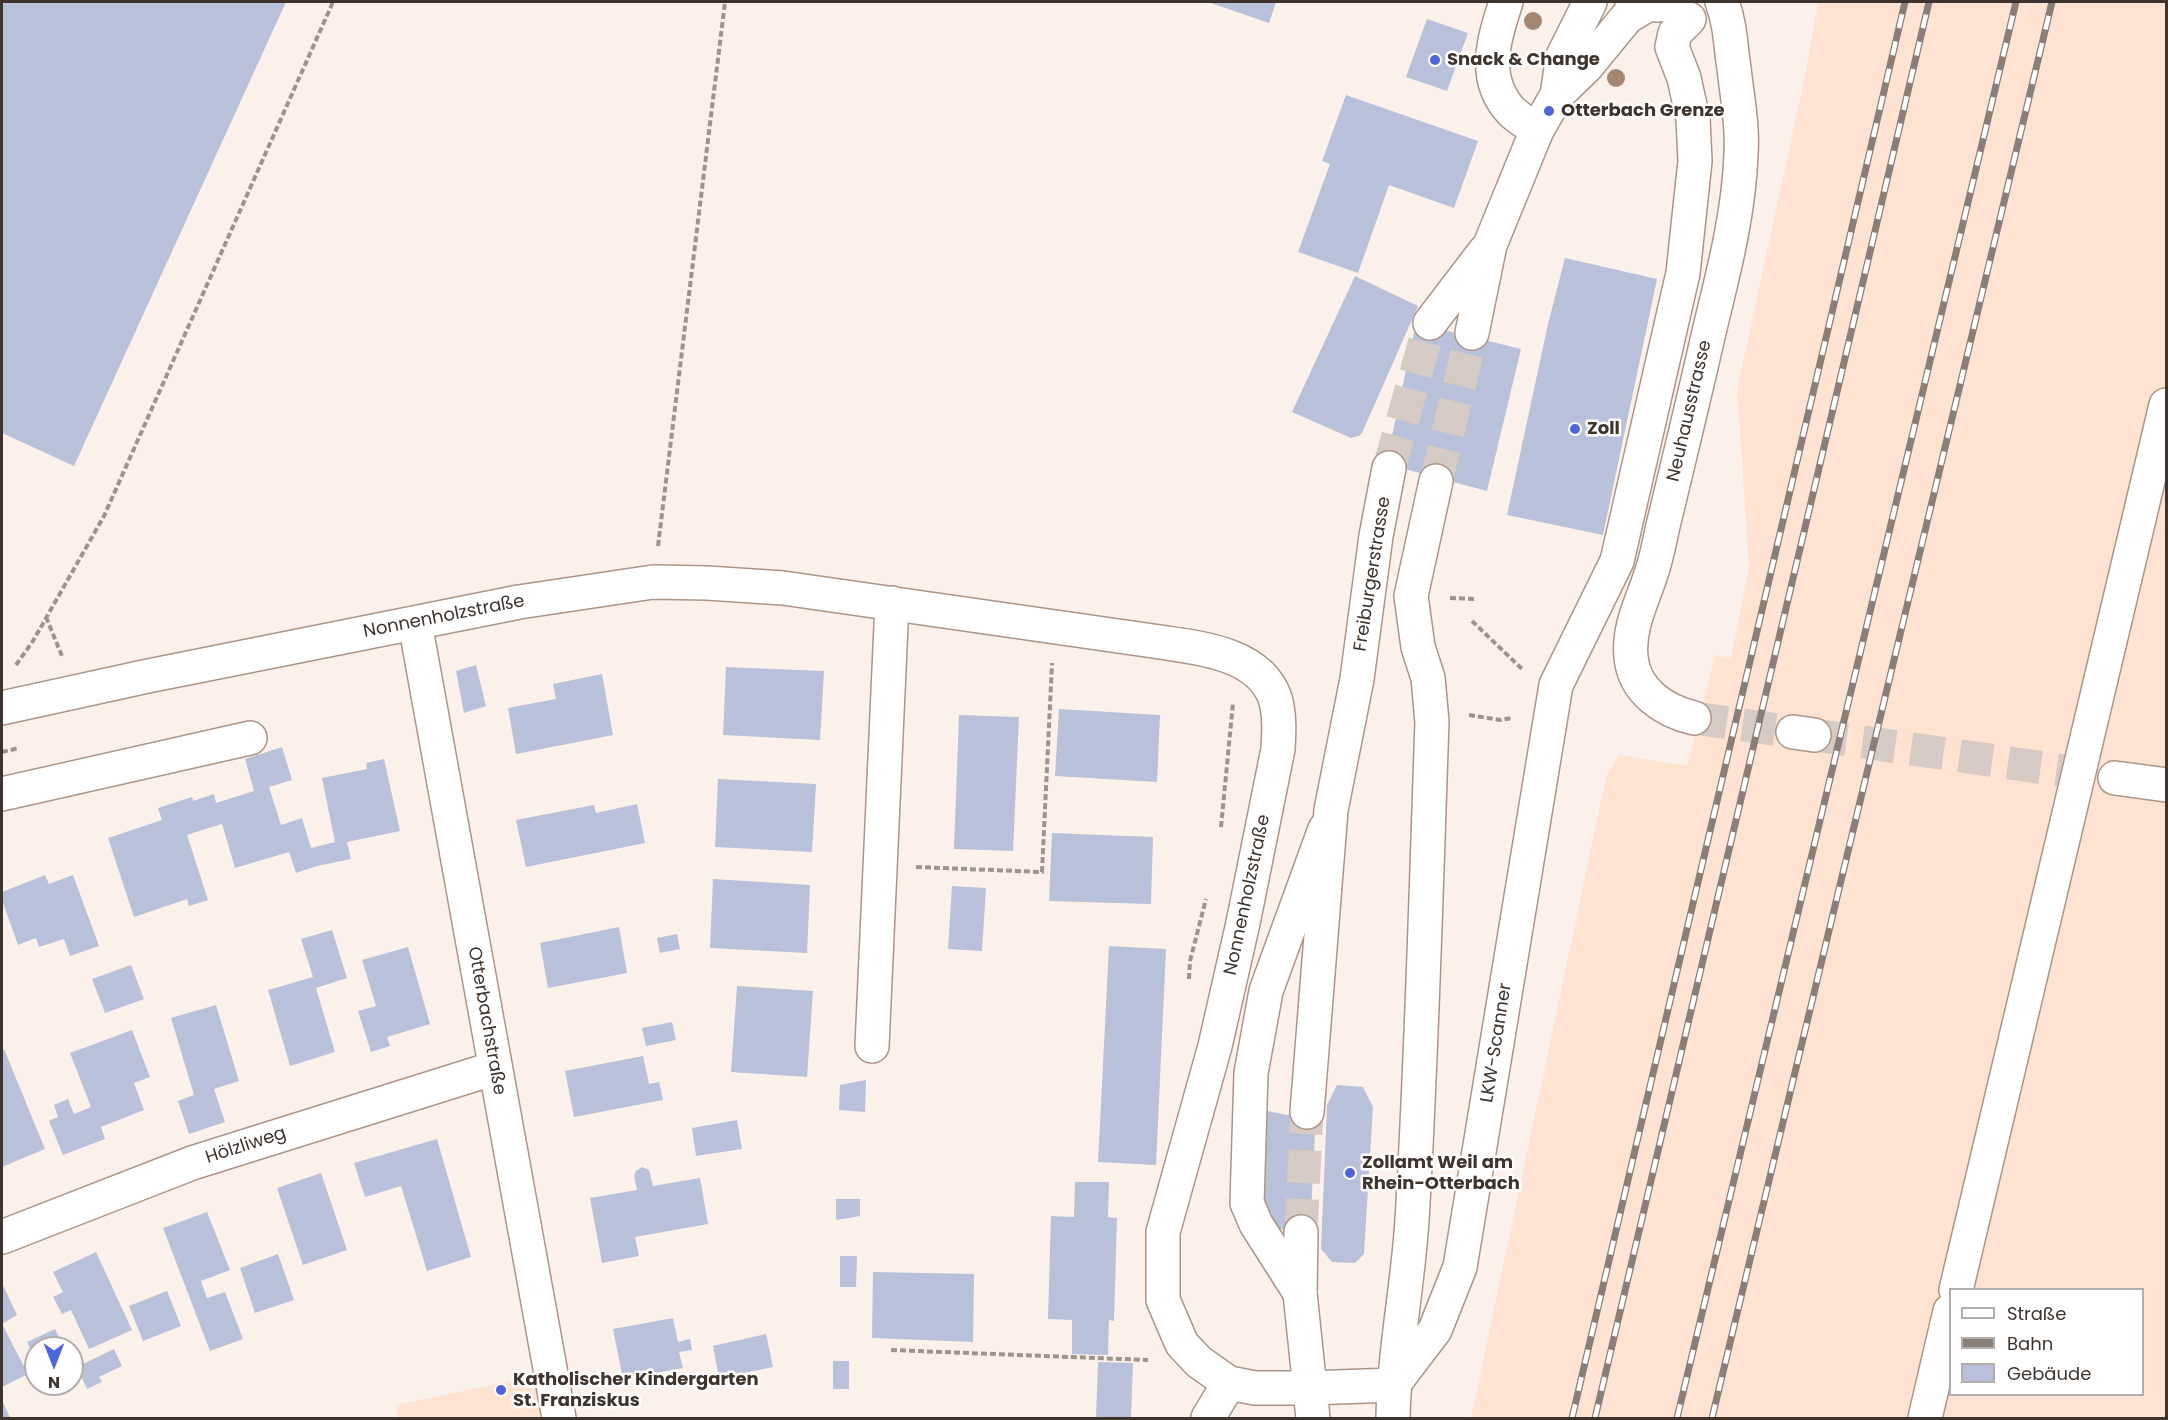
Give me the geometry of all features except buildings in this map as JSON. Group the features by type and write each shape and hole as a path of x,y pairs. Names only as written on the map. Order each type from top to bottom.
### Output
{"street":[{"path":"1506,2 1491,60 1495,84 1503,100 1513,112 1538,130"},
{"path":"1557,95 1563,56 1590,2"},
{"name":"Neuhausstrasse","path":"1695,718 1666,708 1651,697 1640,684 1631,658 1633,625 1652,573 1674,483 1720,288 1737,196 1741,120 1732,37 1722,2"},
{"path":"1472,333 1490,245 1538,130 1557,95 1586,67 1627,17 1662,6 1706,34 1734,68"},
{"name":"LKW-Scanner","path":"1394,1385 1435,1330 1460,1267 1556,685 1617,561 1683,273 1695,161 1693,119 1684,78 1672,47 1676,33 1662,6"},
{"path":"1430,323 1490,245"},
{"path":"1956,1288 2166,405"},
{"name":"Freiburgerstrasse","path":"1331,810 1357,679 1376,536 1389,468"},
{"path":"1637,474 1674,483"},
{"path":"1393,1419 1394,1385 1411,1234 1419,1108 1431,711 1428,678 1418,647 1411,596 1436,481"},
{"name":"Nonnenholzstraße","path":"2,708 148,676 519,602 653,582 783,588 1194,647 1226,656 1255,671 1267,683 1275,698 1279,723 1278,749 1215,1046 1163,1232 1163,1300 1182,1344 1199,1362 1230,1383 1311,1403 1394,1385"},
{"path":"1368,593 1411,596"},
{"path":"872,1046 892,603"},
{"name":"Otterbachstraße","path":"415,623 560,1419"},
{"path":"2,794 250,738"},
{"path":"2115,778 2166,785"},
{"path":"1307,1112 1331,810"},
{"path":"1300,1293 1256,1224 1247,1203 1251,1073 1266,991 1331,810"},
{"name":"Hölzliweg","path":"2,1237 192,1163 495,1068"},
{"path":"1301,1232 1300,1293 1311,1403"},
{"path":"1925,1419 1949,1315"},
{"path":"1208,1419 1230,1383"}],"path":[{"path":"14,667 33,641 104,516 333,2"},
{"path":"653,582 725,2"},
{"path":"880,865 1042,872 1054,627"},
{"path":"891,1350 1199,1362"}],"shaded area":[{"path":"1818,2 2166,2 2166,1418 1471,1418 1606,777 1619,755 1687,766 1715,655 1731,658 1749,566 1737,390 1806,71"},
{"name":"Katholischer Kindergarten St. Franziskus","path":"535,1376 542,1418 398,1418 396,1405"}],"tunnel":[{"path":"1389,468 1430,323"},
{"path":"1436,481 1472,333"},
{"path":"1694,718 1793,732"},
{"path":"1814,735 2115,778"},
{"path":"1301,1232 1307,1112"}],"railway":[{"path":"1572,1418 1905,2"},
{"path":"1595,1418 1929,2"},
{"path":"1677,1418 2016,2"},
{"path":"1712,1418 2052,2"}],"place":[{"name":"Snack & Change","path":"1435,60"},
{"name":"Otterbach Grenze","path":"1549,111"},
{"name":"Zoll","path":"1575,429"},
{"name":"Zollamt Weil am Rhein-Otterbach","path":"1350,1173"},
{"name":"Katholischer Kindergarten St. Franziskus","path":"501,1390"}]}
